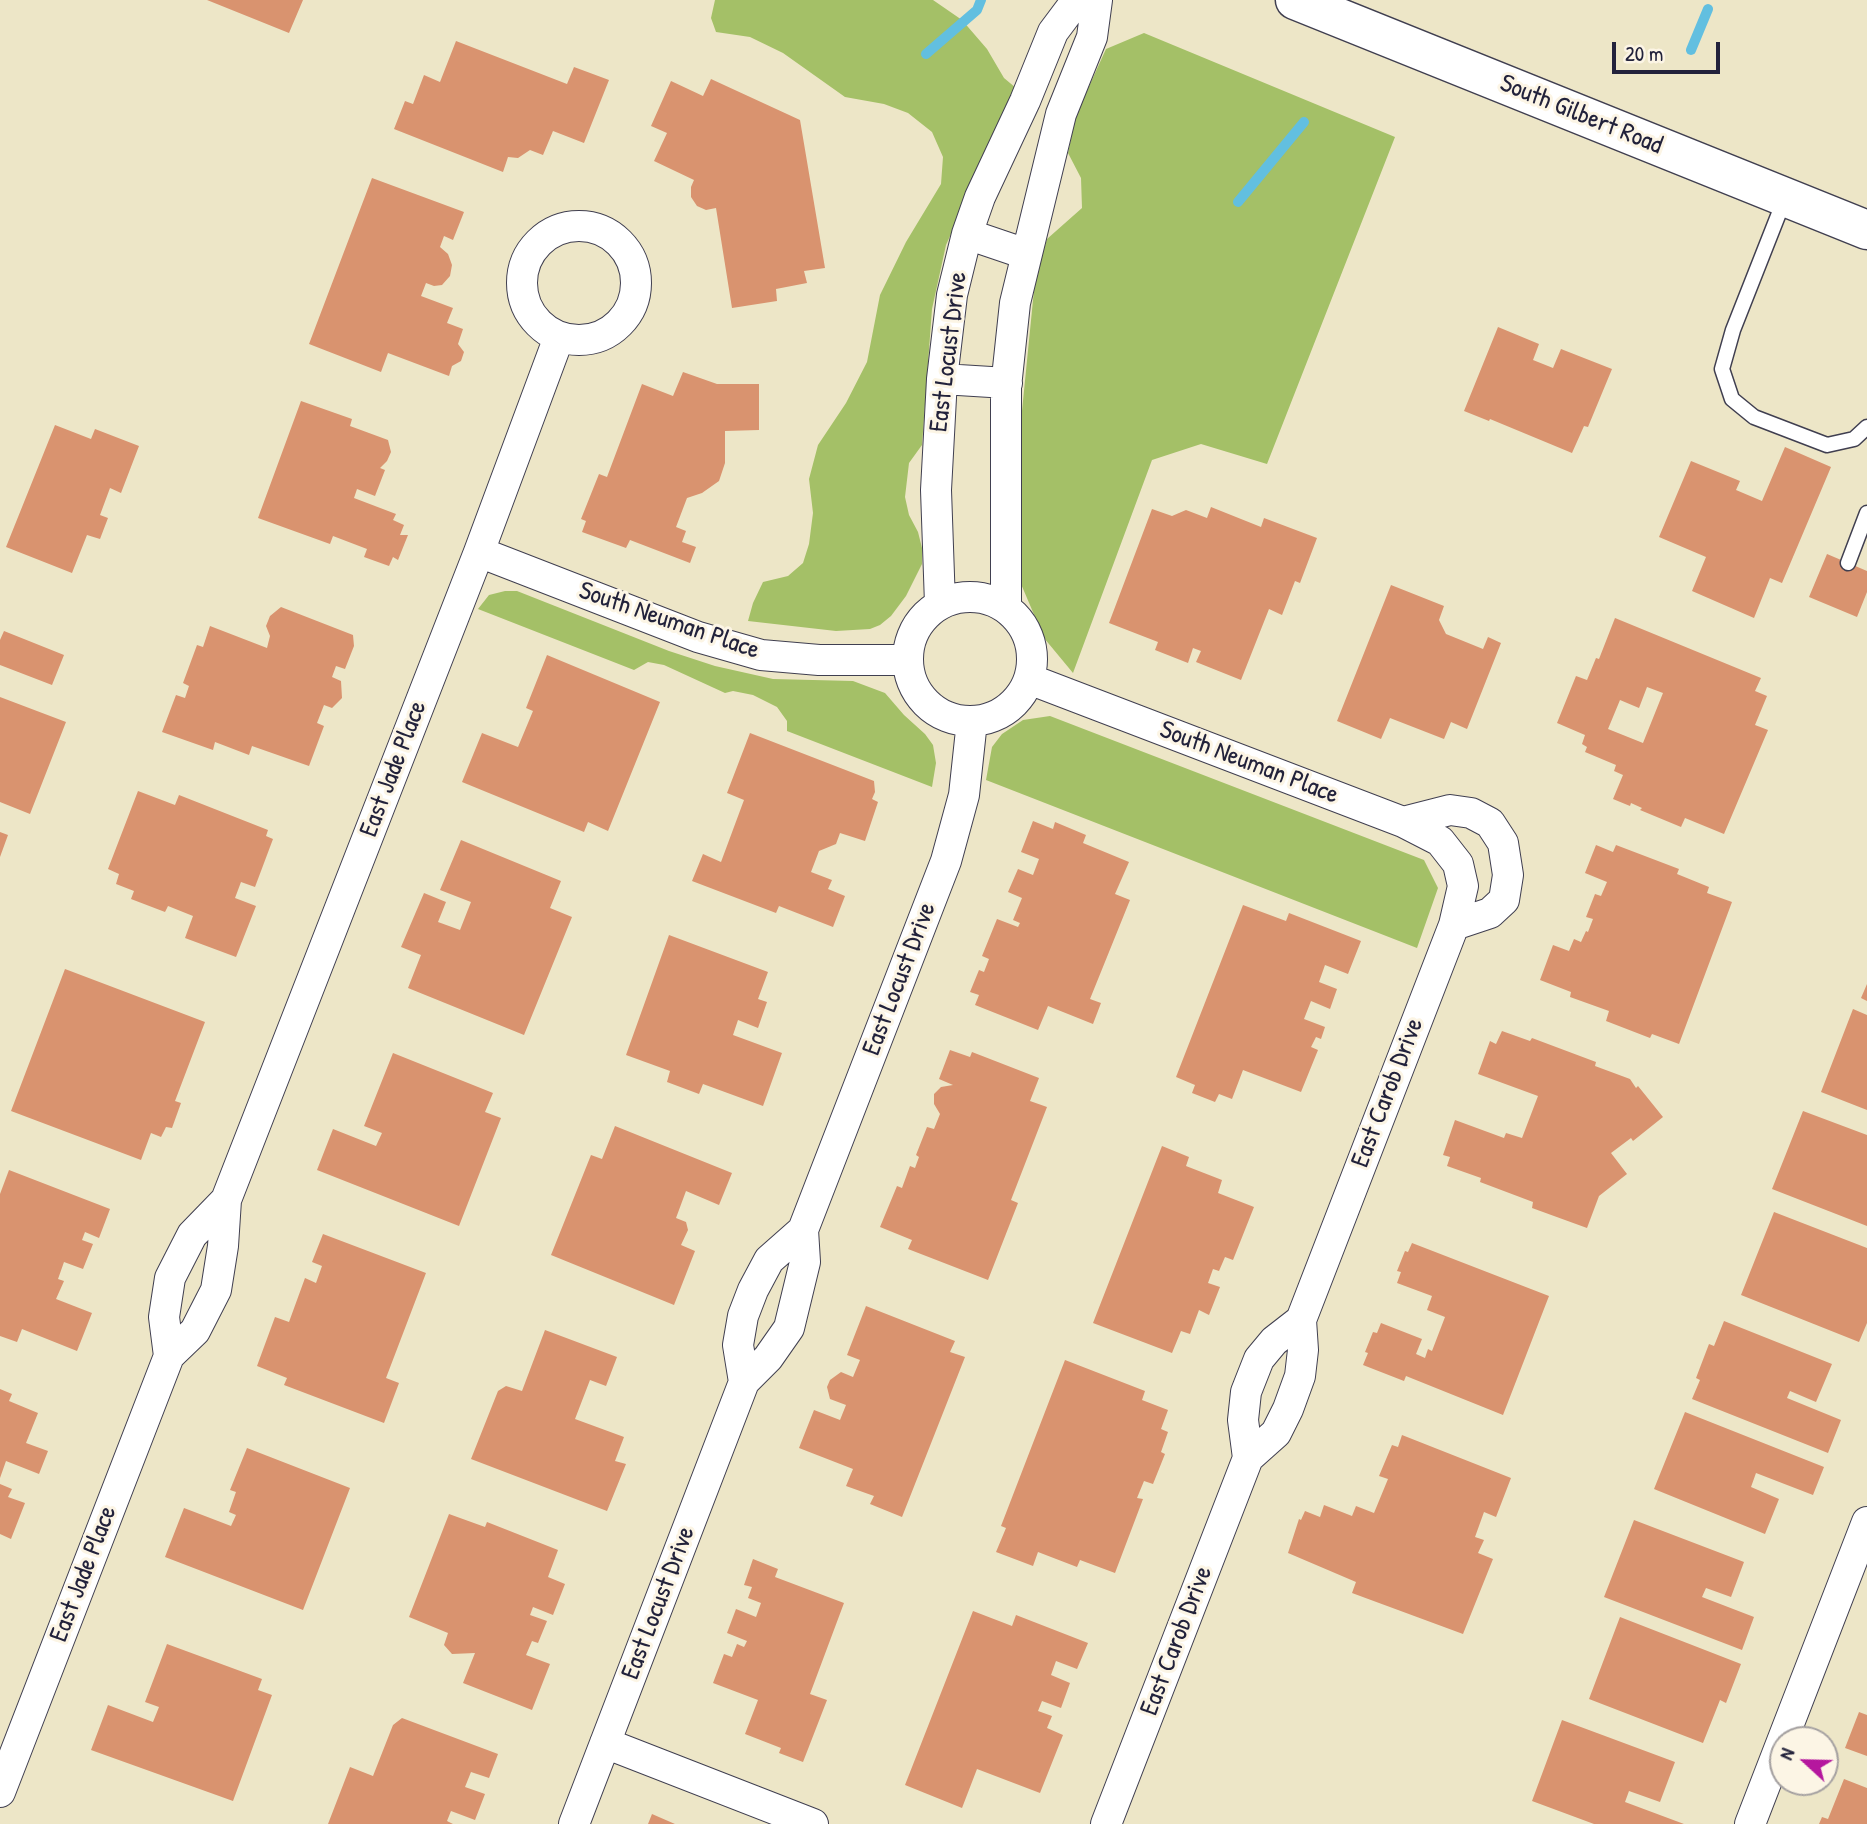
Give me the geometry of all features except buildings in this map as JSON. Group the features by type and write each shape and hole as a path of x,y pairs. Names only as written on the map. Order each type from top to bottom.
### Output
{"main road":[{"name":"South Gilbert Road","path":"1295,0 1867,230"}],"street":[{"name":"East Locust Drive","path":"1006,607 1007,383 1015,303 1026,254 1053,32 1077,0"},
{"name":"East Locust Drive","path":"940,604 936,490 942,379 951,295 980,197 1092,37 1097,0"},
{"path":"967,234 1026,254"},
{"name":"East Jade Place","path":"0,1793 169,1356 195,1331 216,1290 226,1200 479,552 559,337"},
{"path":"942,379 1007,383"},
{"name":"South Neuman Place","path":"479,552 698,637 761,654 819,660 908,660"},
{"path":"956,597 990,599 1006,607 1020,621 1029,639 1033,659 1029,679 1021,696 1007,709 991,718 972,721 952,719 935,710 921,697 911,680 908,660 910,643 916,628 926,614 956,597"},
{"name":"South Neuman Place","path":"1029,679 1403,822 1440,841 1458,864"},
{"name":"East Locust Drive","path":"574,1824 744,1382 768,1359 789,1328 806,1262 803,1230 946,860 964,795 972,721"},
{"path":"1403,822 1450,810 1471,813 1490,823 1503,843 1508,875 1504,900 1490,914 1454,925"},
{"name":"East Carob Drive","path":"1106,1824 1248,1458 1276,1433 1288,1409 1300,1376 1303,1350 1301,1320 1454,925 1463,886 1458,864"},
{"name":"East Jade Place","path":"169,1356 163,1317 170,1278 192,1235 226,1200"},
{"name":"East Locust Drive","path":"744,1382 738,1345 743,1316 753,1290 769,1260 803,1230"},
{"name":"East Carob Drive","path":"1248,1458 1243,1420 1246,1392 1258,1359 1274,1341 1301,1320"},
{"path":"1750,1824 1867,1522"},
{"path":"605,1744 813,1824"}],"lane":[{"path":"1786,197 1733,330 1722,369 1731,399 1754,417 1827,444 1854,439 1865,432"},
{"path":"1848,563 1867,513"}],"green space":[{"path":"715,0 933,0 962,20 987,49 1004,78 1016,88 946,245 932,309 922,445 909,463 905,497 909,515 918,532 922,564 906,596 891,616 870,629 836,631 748,621 763,582 788,576 803,563 809,544 813,513 809,479 818,445 846,403 867,362 880,295 906,242 941,184 943,157 932,132 908,113 884,104 845,97 783,53 750,37 716,32 711,18"},
{"path":"1144,33 1395,137 1267,464 1201,444 1152,460 1073,673 1044,638 1021,584 1020,431 1035,280 1047,239 1082,208 1081,178 1068,153 1076,115 1106,49"},
{"path":"517,591 669,651 715,666 773,679 853,681 885,693 933,745 936,763 932,787 787,731 787,721 777,707 753,695 733,691 725,693 664,665 648,662 634,670 478,609 489,595"},
{"path":"1050,716 1424,860 1438,888 1417,948 986,780 992,747 1002,734 1023,720"}],"waterway":[{"path":"926,54 977,10 981,0"},
{"path":"1691,50 1708,9"},
{"path":"1238,202 1304,122"}]}
